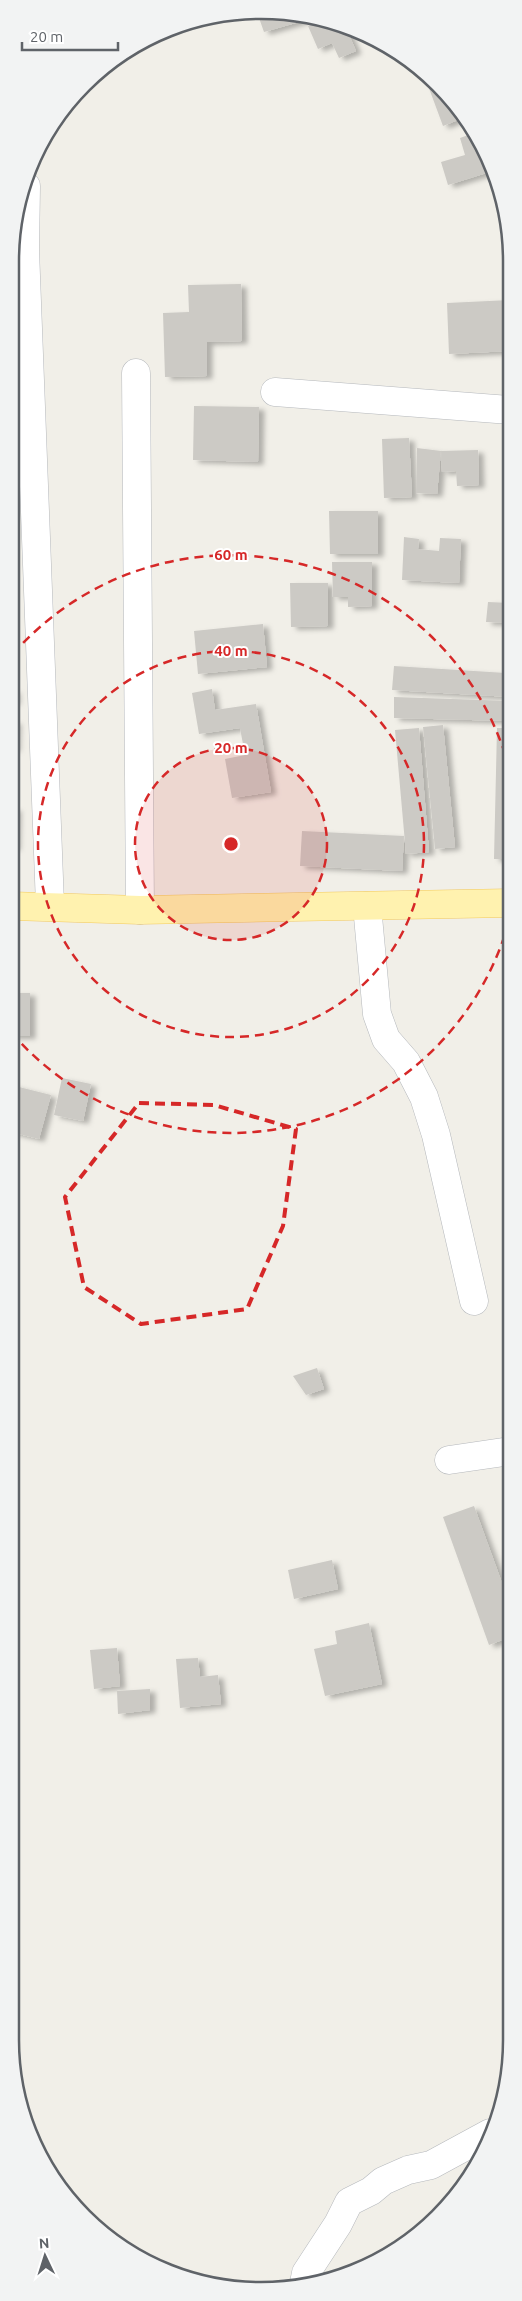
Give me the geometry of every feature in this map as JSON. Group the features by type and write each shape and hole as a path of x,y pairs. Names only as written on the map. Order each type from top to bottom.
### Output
{"main road":[{"path":"19,906 140,910 503,903"}],"street":[{"path":"26,203 25,250 50,906"},
{"path":"136,373 140,910"},
{"path":"275,392 503,409"},
{"path":"367,906 377,1014 386,1040 406,1062 424,1096 436,1135 474,1301"},
{"path":"449,1460 503,1452"},
{"path":"305,2278 306,2273 338,2224 349,2202 371,2191 383,2181 408,2170 431,2165 483,2137"}],"highlighted area":[{"path":"139,1103 214,1105 296,1129 283,1226 247,1309 141,1324 84,1287 65,1197"}],"building":[{"path":"259,19 299,22 264,32"},
{"path":"313,24 349,35 356,51 339,58 332,43 318,49 308,26"},
{"path":"428,86 458,120 443,126"},
{"path":"468,135 487,173 448,185 441,162 465,155 460,138"},
{"path":"241,284 242,341 207,342 207,376 165,377 163,313 189,312 188,285"},
{"path":"503,300 503,351 449,354 447,303"},
{"path":"194,406 259,407 258,462 193,460"},
{"path":"409,438 412,497 384,498 382,439"},
{"path":"417,448 441,451 437,494 416,493"},
{"path":"478,450 479,485 457,486 456,471 442,472 441,451"},
{"path":"329,511 378,511 378,554 330,554"},
{"path":"404,537 419,539 418,549 439,551 440,538 461,539 459,583 402,580"},
{"path":"332,562 372,562 372,606 348,607 348,597 333,597"},
{"path":"290,583 328,583 328,626 291,627"},
{"path":"488,602 503,603 503,623 486,622"},
{"path":"263,624 267,667 198,674 194,631"},
{"path":"394,666 503,673 503,697 392,690"},
{"path":"212,689 215,710 256,704 271,792 232,798 225,759 245,755 240,728 199,734 192,693"},
{"path":"394,697 503,701 503,721 394,718"},
{"path":"443,725 455,847 435,849 423,727"},
{"path":"419,728 429,852 406,854 395,730"},
{"path":"497,728 503,728 503,859 494,859"},
{"path":"302,831 404,836 402,871 300,866"},
{"path":"19,993 30,993 30,1036 19,1036"},
{"path":"62,1078 91,1084 83,1121 54,1115"},
{"path":"19,1087 51,1095 39,1139 19,1134"},
{"path":"317,1368 324,1389 306,1395 293,1376"},
{"path":"474,1506 503,1586 503,1640 489,1645 443,1517"},
{"path":"332,1560 338,1589 294,1599 288,1570"},
{"path":"369,1623 382,1684 325,1696 314,1649 337,1644 335,1631"},
{"path":"117,1648 120,1686 94,1689 90,1650"},
{"path":"198,1658 200,1677 218,1675 221,1704 180,1708 176,1659"},
{"path":"150,1689 150,1710 118,1714 117,1691"}]}
